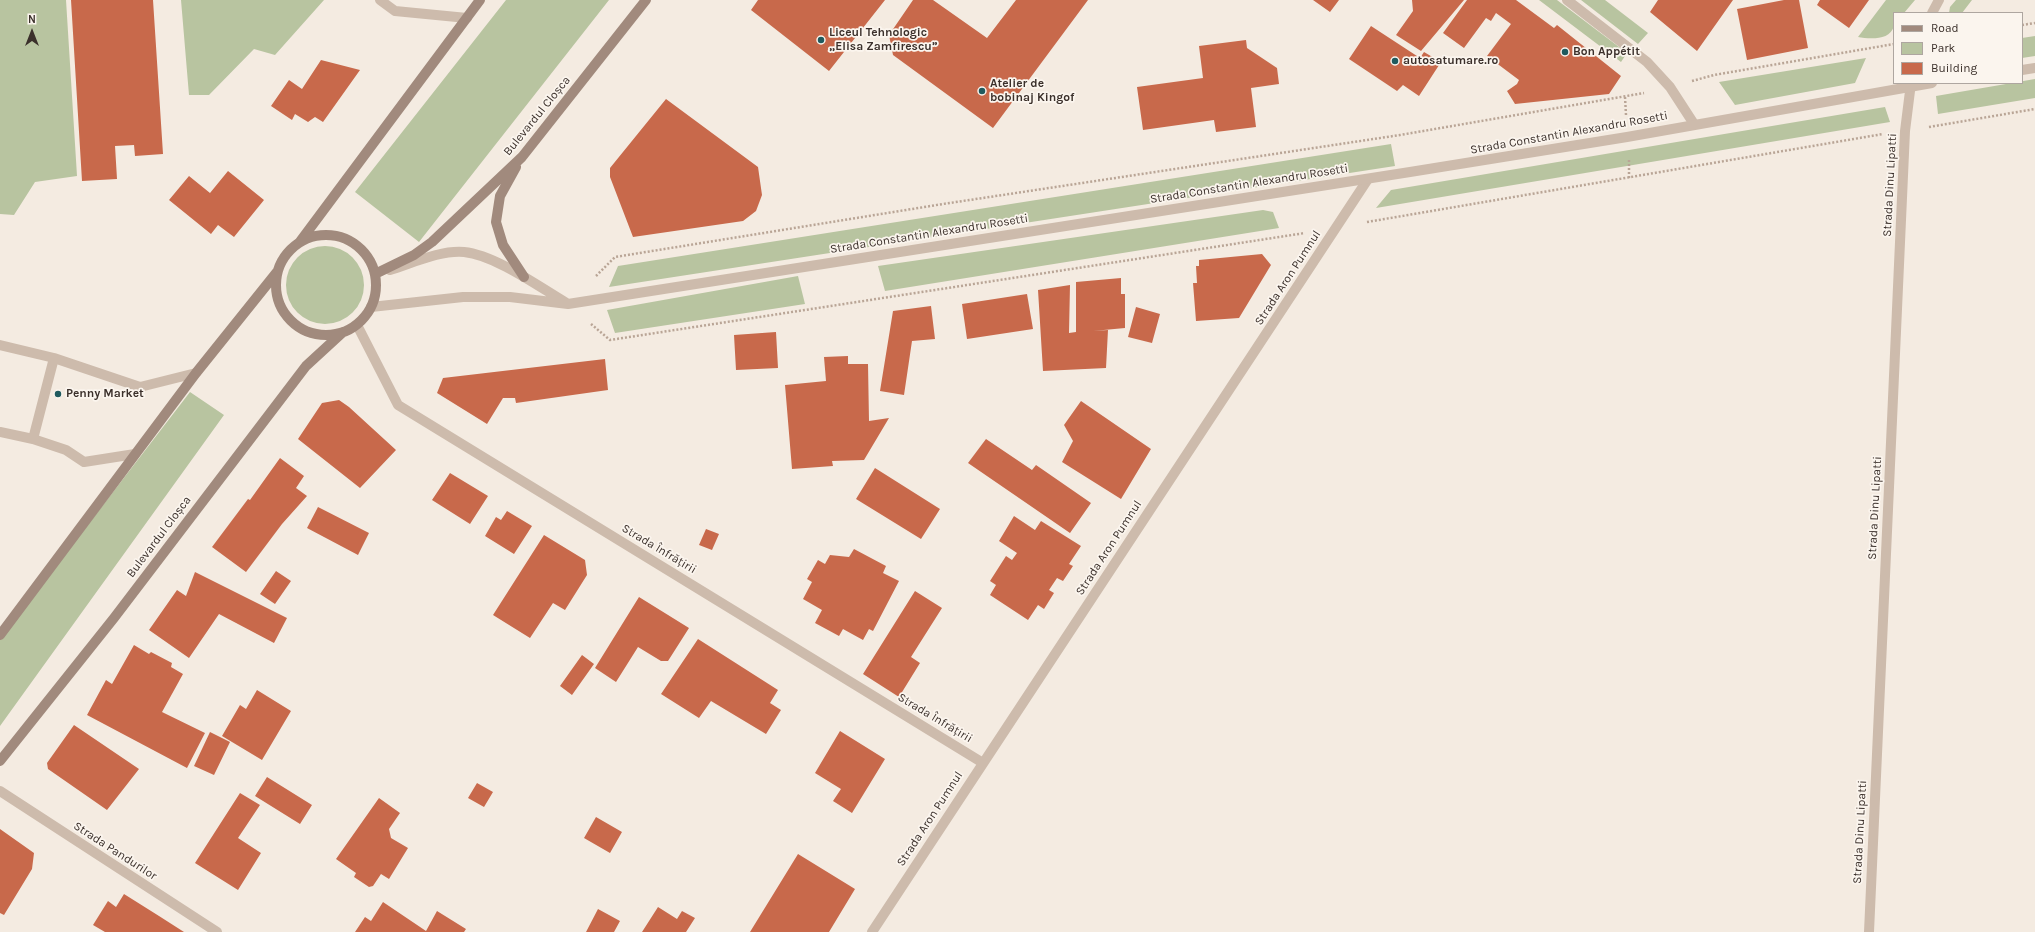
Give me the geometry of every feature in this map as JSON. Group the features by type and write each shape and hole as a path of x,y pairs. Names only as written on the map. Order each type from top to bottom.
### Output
{"main road":[{"path":"0,634 196,372 277,272 285,256 299,243 480,0"},
{"name":"Bulevardul Cloșca","path":"375,274 414,255 432,242 522,157 646,0"},
{"path":"522,157 500,196 496,222 502,245 524,278"},
{"path":"277,272 276,290 281,308 292,322 307,332 325,335 343,332 357,325 371,307 376,291 375,274 366,255 352,242 334,236 316,236 299,243"},
{"name":"Bulevardul Cloșca","path":"0,761 114,618 306,366 343,332"}],"street":[{"path":"380,0 395,11 467,18"},
{"path":"1567,0 1647,62 1670,87 1694,124"},
{"path":"1933,12 1939,0"},
{"path":"2023,70 2035,68"},
{"name":"Strada Constantin Alexandru Rosetti","path":"371,307 463,297 510,297 568,304 1628,137 1921,84"},
{"name":"Strada Dinu Lipatti","path":"1869,932 1905,147 1910,85"},
{"name":"Strada Aron Pumnul","path":"872,932 1368,179"},
{"path":"375,274 445,254 463,252 482,255 568,304"},
{"name":"Strada Înfrățirii","path":"357,325 398,405 983,763"},
{"path":"0,345 54,358 140,387 196,372"},
{"path":"33,439 54,358"},
{"path":"0,432 33,439 66,450 84,462 135,454"},
{"name":"Strada Pandurilor","path":"0,791 217,932"}],"path":[{"path":"2023,25 2035,23"},
{"path":"1714,75 1893,44"},
{"path":"615,258 943,204 1400,135 1625,97"},
{"path":"1953,122 2035,108"},
{"path":"1363,223 1882,135"},
{"path":"610,340 1282,237"}],"green space":[{"path":"0,0 66,0 77,176 35,182 14,215 0,214"},
{"path":"181,0 324,0 275,55 254,49 209,95 189,95"},
{"path":"506,0 609,0 419,242 355,192"},
{"path":"1539,0 1557,0 1627,53 1621,62"},
{"path":"1581,0 1605,0 1648,33 1638,44"},
{"path":"1886,0 1915,0 1905,12 1893,12 1893,28 1884,37 1858,37"},
{"path":"1956,0 1972,0 1963,12 1949,12 1950,7"},
{"path":"2035,36 2035,56 2023,58 2023,38"},
{"path":"1866,58 1855,83 1735,105 1719,82"},
{"path":"2035,79 2035,98 1938,114 1936,96 2006,84 2023,84 2023,81"},
{"path":"1885,107 1890,122 1376,208 1391,190"},
{"path":"1391,144 1395,166 609,287 618,266"},
{"path":"1263,210 1273,212 1279,228 885,291 878,266"},
{"path":"325,246 340,249 347,253 357,263 361,270 364,285 361,300 357,307 347,317 340,321 325,324 310,321 303,317 293,307 289,300 286,285 289,270 293,263 303,253 310,249"},
{"path":"798,276 805,304 615,333 607,310"},
{"path":"190,392 224,415 0,726 0,639"}],"building":[{"path":"71,0 153,0 163,154 135,156 134,145 115,146 117,179 82,181"},
{"name":"Liceul Tehnologic „Elisa Zamfirescu”","path":"758,0 885,0 829,71 751,10"},
{"name":"Atelier de bobinaj Kingof","path":"913,0 933,0 987,38 1016,0 1088,0 993,128 893,55 889,35"},
{"path":"1313,0 1339,0 1330,12"},
{"path":"1412,0 1464,0 1421,51 1396,35 1413,11"},
{"path":"1467,0 1516,0 1554,28 1557,25 1621,76 1609,94 1515,104 1507,91 1517,84 1519,80 1487,56 1511,24 1496,13 1491,21 1486,18 1464,48 1443,33"},
{"path":"1658,0 1733,0 1697,51 1650,12"},
{"path":"1784,0 1799,0 1808,48 1747,60 1737,9"},
{"path":"1820,0 1869,0 1849,28 1817,5"},
{"name":"autosatumare.ro","path":"1371,26 1420,58 1424,52 1441,62 1419,96 1403,85 1397,91 1349,59"},
{"path":"1246,40 1247,48 1277,68 1279,84 1251,88 1256,127 1216,132 1214,120 1143,130 1137,87 1203,78 1199,46"},
{"path":"321,60 360,70 323,122 315,117 308,122 295,114 292,120 271,106 289,80 302,89"},
{"path":"666,99 758,167 762,195 756,211 743,221 633,237 610,177 610,168"},
{"path":"228,171 264,200 234,237 218,225 211,234 169,200 189,176 210,193"},
{"path":"1262,254 1271,265 1239,318 1196,321 1193,283 1197,283 1196,266 1199,266 1199,260"},
{"path":"1121,278 1121,294 1125,294 1125,328 1093,331 1108,330 1106,368 1043,371 1038,290 1070,285 1069,333 1076,332 1076,282"},
{"path":"1027,294 1033,329 967,339 962,304"},
{"path":"931,306 935,339 912,341 904,395 880,391 893,311"},
{"path":"1136,307 1160,314 1152,343 1128,337"},
{"path":"776,332 778,368 736,370 734,335"},
{"path":"848,356 848,364 868,364 869,421 889,418 864,460 832,461 833,466 792,469 785,385 826,381 824,357"},
{"path":"605,359 608,390 516,403 515,398 503,398 487,424 437,393 443,378"},
{"path":"339,400 349,407 396,450 360,488 298,439 322,403"},
{"path":"1081,401 1151,449 1121,499 1062,462 1073,441 1064,425"},
{"path":"986,439 1032,470 1036,465 1091,503 1070,533 968,463"},
{"path":"280,458 304,476 296,488 307,496 282,524 246,572 212,547 248,499 250,500"},
{"path":"875,468 940,509 921,539 856,499"},
{"path":"450,473 488,496 470,524 432,500"},
{"path":"318,507 369,533 358,555 307,528"},
{"path":"507,511 532,526 514,554 485,536 496,517 501,520"},
{"path":"1014,516 1035,530 1041,521 1081,546 1069,564 1073,566 1063,581 1057,578 1049,590 1054,593 1044,609 1038,605 1028,620 990,595 996,585 990,581 1006,556 1012,560 1017,553 999,541"},
{"path":"706,529 719,534 712,550 699,545"},
{"path":"544,535 585,560 587,575 565,610 553,603 530,638 493,615"},
{"path":"854,549 886,566 883,573 899,581 873,631 869,629 863,640 843,629 839,636 815,623 822,610 803,599 812,582 807,579 818,560 825,564 830,555 849,557"},
{"path":"276,571 291,581 275,604 260,594"},
{"path":"195,572 287,618 274,643 219,614 189,658 149,630 177,590 186,596"},
{"path":"915,591 942,608 911,657 920,663 899,697 863,674"},
{"path":"639,597 689,628 668,661 661,661 638,647 616,682 595,668"},
{"path":"698,639 778,690 770,703 781,710 766,734 711,701 699,718 661,694"},
{"path":"134,645 149,654 151,652 172,663 171,667 183,674 162,712 205,733 187,768 87,715 106,680 112,684"},
{"path":"582,655 594,664 572,695 560,686"},
{"path":"257,690 291,711 262,760 222,736 240,705 246,709"},
{"path":"74,725 139,769 107,810 48,769 47,763"},
{"path":"840,731 885,759 852,813 833,801 841,789 815,773"},
{"path":"210,732 230,742 214,775 194,766"},
{"path":"267,777 312,805 300,824 255,796"},
{"path":"477,783 493,792 484,807 468,798"},
{"path":"240,793 260,805 238,838 261,853 238,890 195,863"},
{"path":"379,798 400,813 389,829 391,838 408,848 389,879 381,874 373,886 369,887 354,877 356,873 336,859"},
{"path":"596,817 622,832 610,853 584,838"},
{"path":"0,829 34,853 32,869 4,915 0,913"},
{"path":"798,854 855,889 829,932 750,932"},
{"path":"124,894 184,932 105,932 93,925 108,901 116,907"},
{"path":"383,902 426,931 437,911 466,929 464,932 355,932 365,917 371,921"},
{"path":"658,907 677,919 682,911 695,918 686,932 642,932"},
{"path":"598,909 620,921 614,932 586,932"}],"place":[{"name":"Liceul Tehnologic „Elisa Zamfirescu”","path":"821,40"},
{"name":"Bon Appétit","path":"1565,52"},
{"name":"autosatumare.ro","path":"1395,61"},
{"name":"Atelier de bobinaj Kingof","path":"982,91"},
{"name":"Penny Market","path":"58,394"}]}
